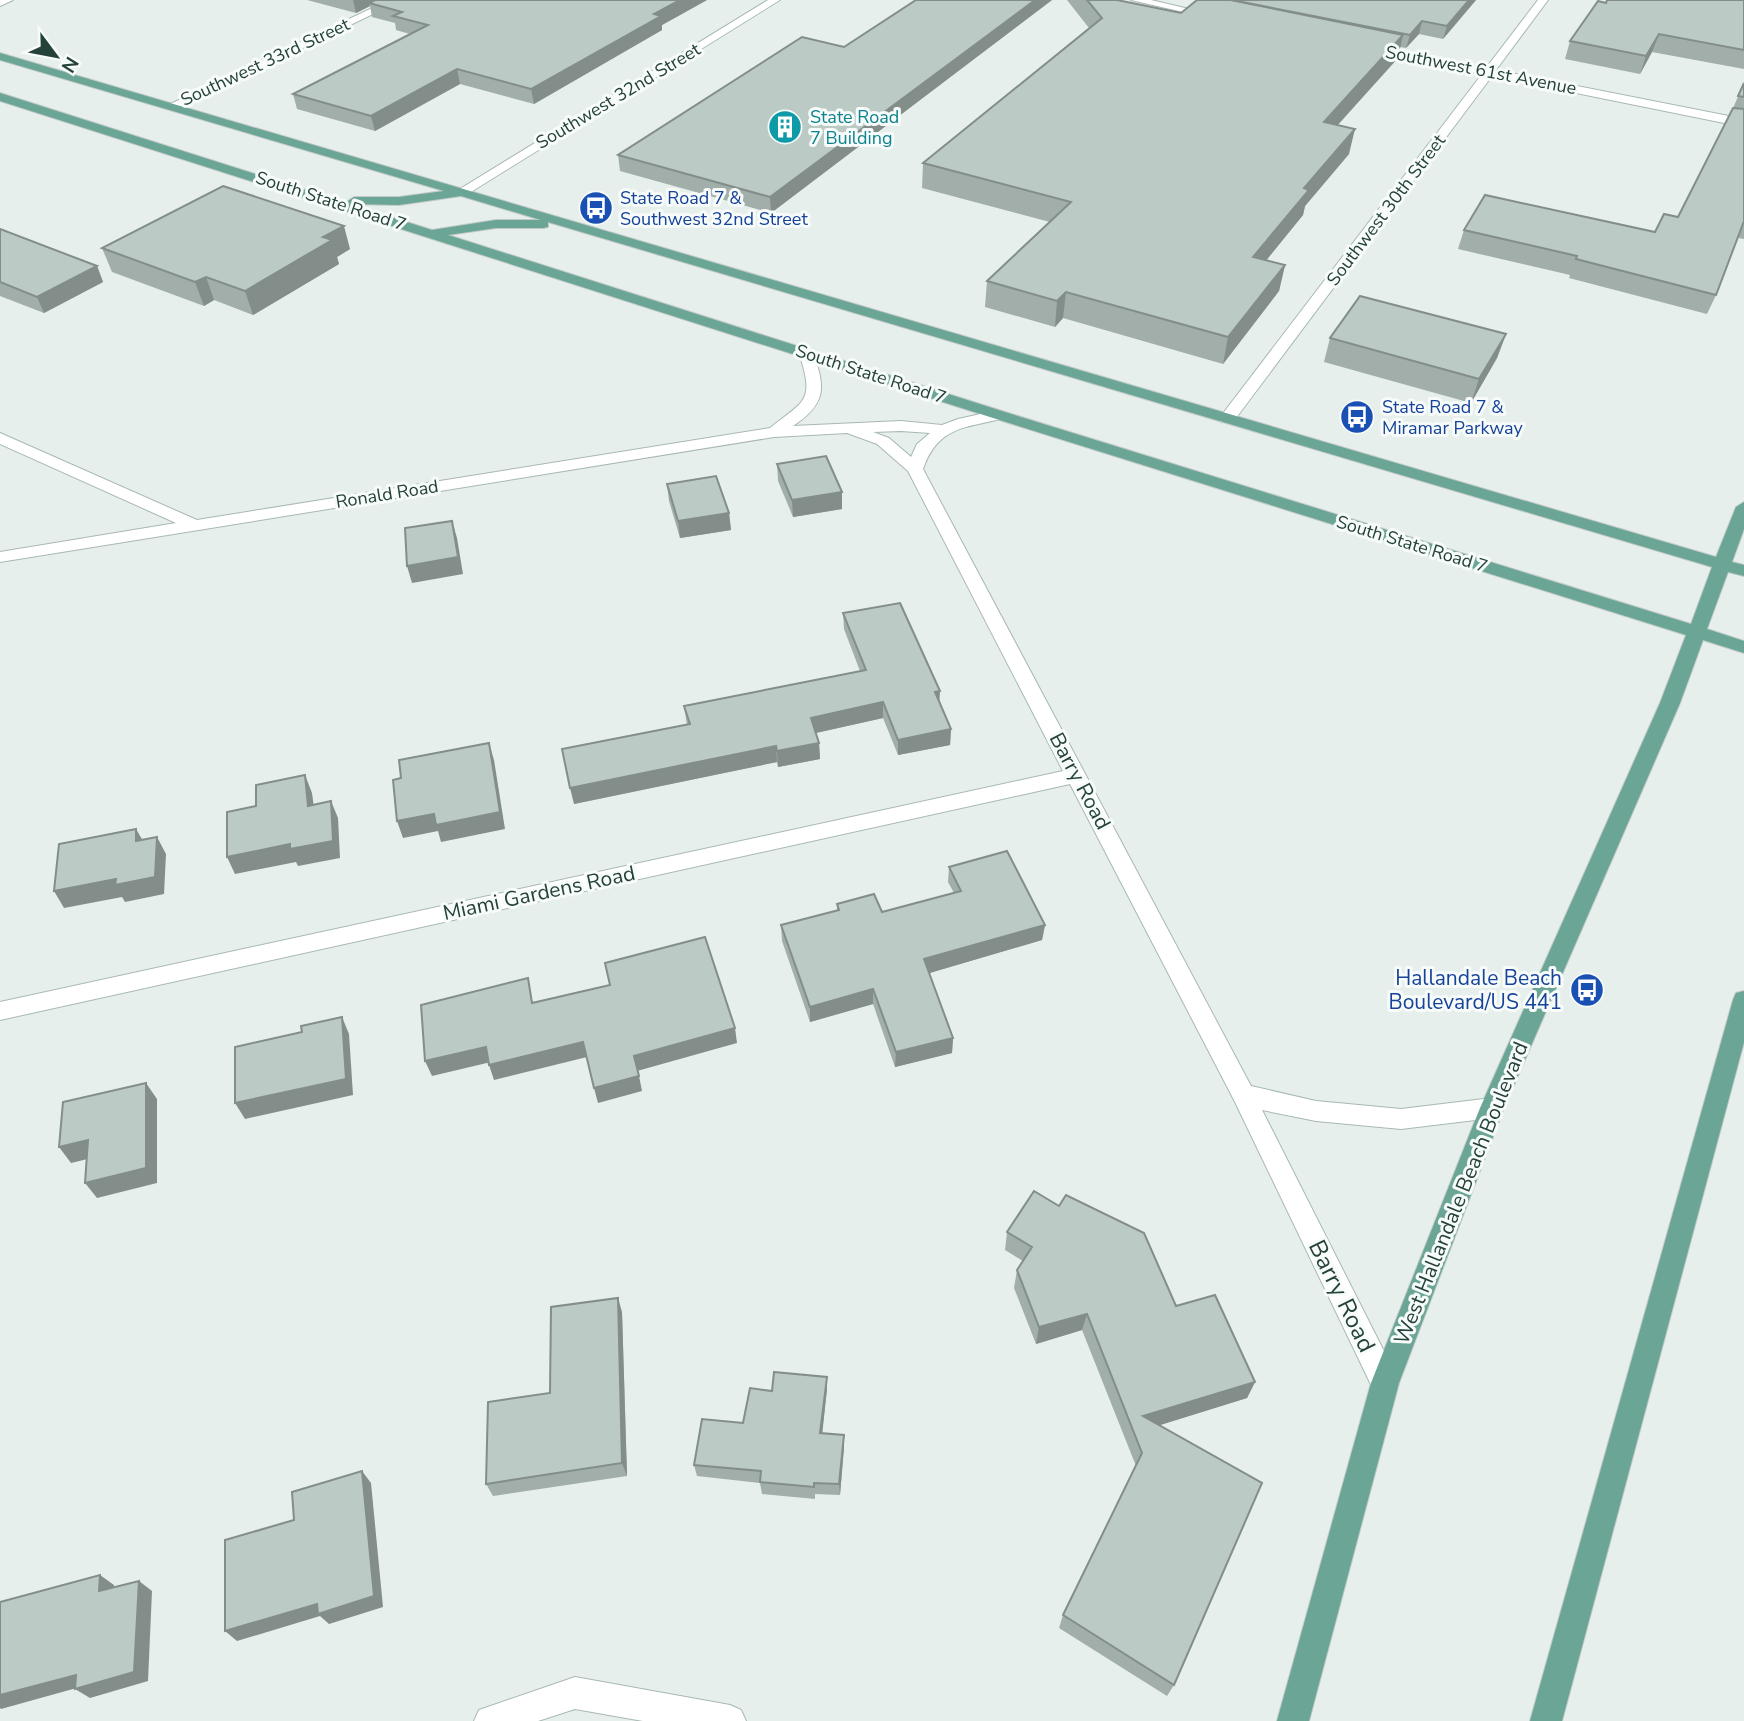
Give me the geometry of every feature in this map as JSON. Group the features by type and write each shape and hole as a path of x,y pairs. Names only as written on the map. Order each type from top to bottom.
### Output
{"main road":[{"path":"0,56 1733,568"},
{"name":"South State Road 7","path":"0,97 999,415 1744,647"},
{"path":"331,201 399,201 461,192"},
{"path":"433,233 496,223 580,228"},
{"name":"West Hallandale Beach Boulevard","path":"1293,1721 1385,1383 1492,1108 1670,703 1697,633 1733,568 1744,507"},
{"path":"1546,1721 1744,1000"}],"street":[{"path":"0,3 8,0"},
{"name":"Southwest 33rd Street","path":"170,107 397,0"},
{"name":"Southwest 32nd Street","path":"461,192 775,0"},
{"path":"1136,0 1172,3 1222,18"},
{"name":"Southwest 30th Street","path":"1227,419 1543,0"},
{"name":"Southwest 61st Avenue","path":"1356,45 1744,123"},
{"name":"Ronald Road","path":"774,432 802,415 811,405 816,388 806,353"},
{"name":"Ronald Road","path":"0,557 774,432 901,426 944,429 999,415"},
{"name":"Barry Road","path":"847,428 883,441 915,469 1243,1095 1385,1383"},
{"path":"915,469 923,447 944,429"},
{"path":"0,438 194,525"},
{"name":"Miami Gardens Road","path":"0,1011 1077,775"},
{"path":"1243,1095 1315,1111 1401,1119 1492,1108"},
{"path":"490,1721 575,1693 730,1721"}],"building":[{"path":"375,0 680,0 654,14 661,16 531,89 457,69 371,116 293,94 428,25 393,16 402,12 369,3"},
{"name":"State Road 7 Building","path":"916,0 1035,0 770,197 618,155 802,37 844,47"},
{"path":"1087,0 1117,0 1181,13 1197,0 1231,0 1403,35 1324,122 1355,129 1304,188 1309,190 1253,257 1285,265 1228,337 1066,292 1057,301 987,281 1071,202 923,163 1102,18"},
{"path":"1232,0 1469,0 1447,26 1422,21 1410,35"},
{"path":"1607,0 1744,0 1744,50 1659,34 1646,56 1570,41 1598,1 1606,3"},
{"path":"1744,83 1744,97 1738,96"},
{"path":"1733,108 1744,109 1744,221 1716,295 1576,259 1577,256 1464,230 1485,195 1655,232 1664,214 1678,217"},
{"path":"223,186 344,226 323,237 332,240 245,291 206,277 195,282 102,248"},
{"path":"0,229 97,266 37,297 0,282"},
{"path":"1360,296 1506,334 1479,379 1330,338"},
{"path":"826,456 842,492 792,500 777,464"},
{"path":"716,476 729,513 678,521 667,484"},
{"path":"452,521 458,557 407,566 405,528"},
{"path":"900,603 940,691 935,692 951,729 898,740 883,702 811,718 819,743 777,751 776,746 570,788 562,749 690,724 684,706 866,670 843,613"},
{"path":"489,743 500,812 436,825 434,814 397,821 393,780 401,778 399,760"},
{"path":"305,775 308,806 331,801 333,841 290,849 290,844 227,857 227,812 256,806 256,785"},
{"path":"136,829 136,841 157,837 155,877 115,885 116,879 54,891 59,844"},
{"path":"1007,851 1045,925 924,959 953,1038 896,1052 873,989 810,1007 781,925 839,910 837,904 874,894 882,912 961,891 949,867"},
{"path":"705,937 735,1028 634,1056 639,1076 594,1088 583,1042 489,1065 486,1047 425,1061 421,1005 528,978 532,1003 610,985 605,963"},
{"path":"342,1017 346,1079 235,1103 235,1047 302,1032 301,1026"},
{"path":"146,1083 146,1168 85,1183 88,1140 59,1147 63,1102"},
{"path":"1034,1191 1059,1206 1066,1195 1144,1233 1176,1306 1215,1295 1255,1382 1143,1416 1262,1483 1174,1685 1063,1615 1142,1453 1087,1314 1039,1327 1017,1270 1032,1247 1007,1232"},
{"path":"618,1298 622,1463 486,1484 488,1402 550,1393 551,1307"},
{"path":"774,1372 827,1377 820,1433 844,1435 839,1484 814,1483 814,1487 760,1482 761,1471 694,1465 702,1419 743,1423 750,1388 772,1391"},
{"path":"362,1471 374,1596 318,1614 317,1604 225,1631 225,1540 294,1520 292,1492"},
{"path":"100,1575 99,1591 139,1581 134,1672 75,1689 76,1675 0,1695 0,1602"}],"place":[{"name":"State Road 7 Building","path":"785,127"},
{"name":"State Road 7 & Southwest 32nd Street","path":"596,208"},
{"name":"State Road 7 & Miramar Parkway","path":"1357,417"},
{"name":"Hallandale Beach Boulevard/US 441","path":"1587,990"}]}
